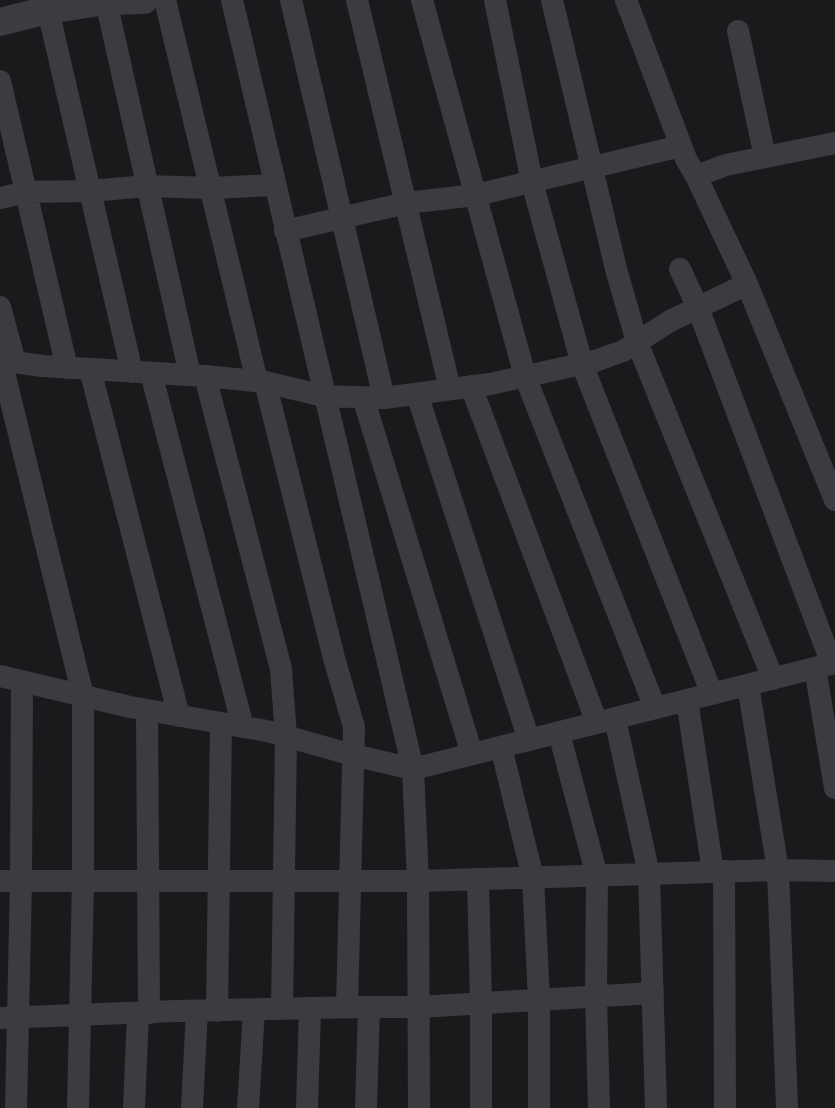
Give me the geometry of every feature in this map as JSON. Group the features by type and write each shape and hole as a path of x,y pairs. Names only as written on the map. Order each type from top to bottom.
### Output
{"street":[{"path":"0,22 54,6 106,1 144,0"},
{"path":"165,0 261,381 354,727 346,1007"},
{"path":"232,0 413,769 418,881 419,1108"},
{"path":"291,0 343,218 373,398 472,754"},
{"path":"357,0 406,203 461,388 606,721 649,874 656,1108"},
{"path":"422,0 524,376 656,708"},
{"path":"495,0 532,182 582,364 712,694"},
{"path":"552,0 616,269 637,342 772,679"},
{"path":"626,0 686,159 696,176 747,284 835,500"},
{"path":"106,1 147,186 197,376 281,669 286,736 282,1009"},
{"path":"54,6 90,191 142,372 232,725 207,1011 192,1108"},
{"path":"738,32 765,157"},
{"path":"0,81 67,368"},
{"path":"696,176 726,165 835,143"},
{"path":"285,231 406,203 476,194 532,182 681,146"},
{"path":"0,198 26,192 90,191 147,186 211,188 275,185"},
{"path":"680,270 698,308 827,665 835,788"},
{"path":"5,361 67,368 261,381 324,396 373,398 417,394 461,388 582,364 623,350 670,322 747,284"},
{"path":"0,307 5,361 83,696 84,881 78,1108"},
{"path":"90,369 179,716"},
{"path":"417,394 529,740"},
{"path":"0,676 147,710 286,736 353,755 413,769 827,665"},
{"path":"16,1108 8,1018 11,881 22,682"},
{"path":"748,685 778,870 788,1108"},
{"path":"687,700 718,872 725,1108"},
{"path":"134,1108 144,1013 148,881 147,710"},
{"path":"559,733 597,876 596,996 598,1108"},
{"path":"501,747 533,878 539,999 539,1108"},
{"path":"11,881 349,882 778,870 835,871"},
{"path":"478,879 481,1108"},
{"path":"8,1018 346,1007 419,1007 653,993"},
{"path":"366,1108 369,1007"},
{"path":"307,1108 310,1008"},
{"path":"248,1108 254,1010"}]}
